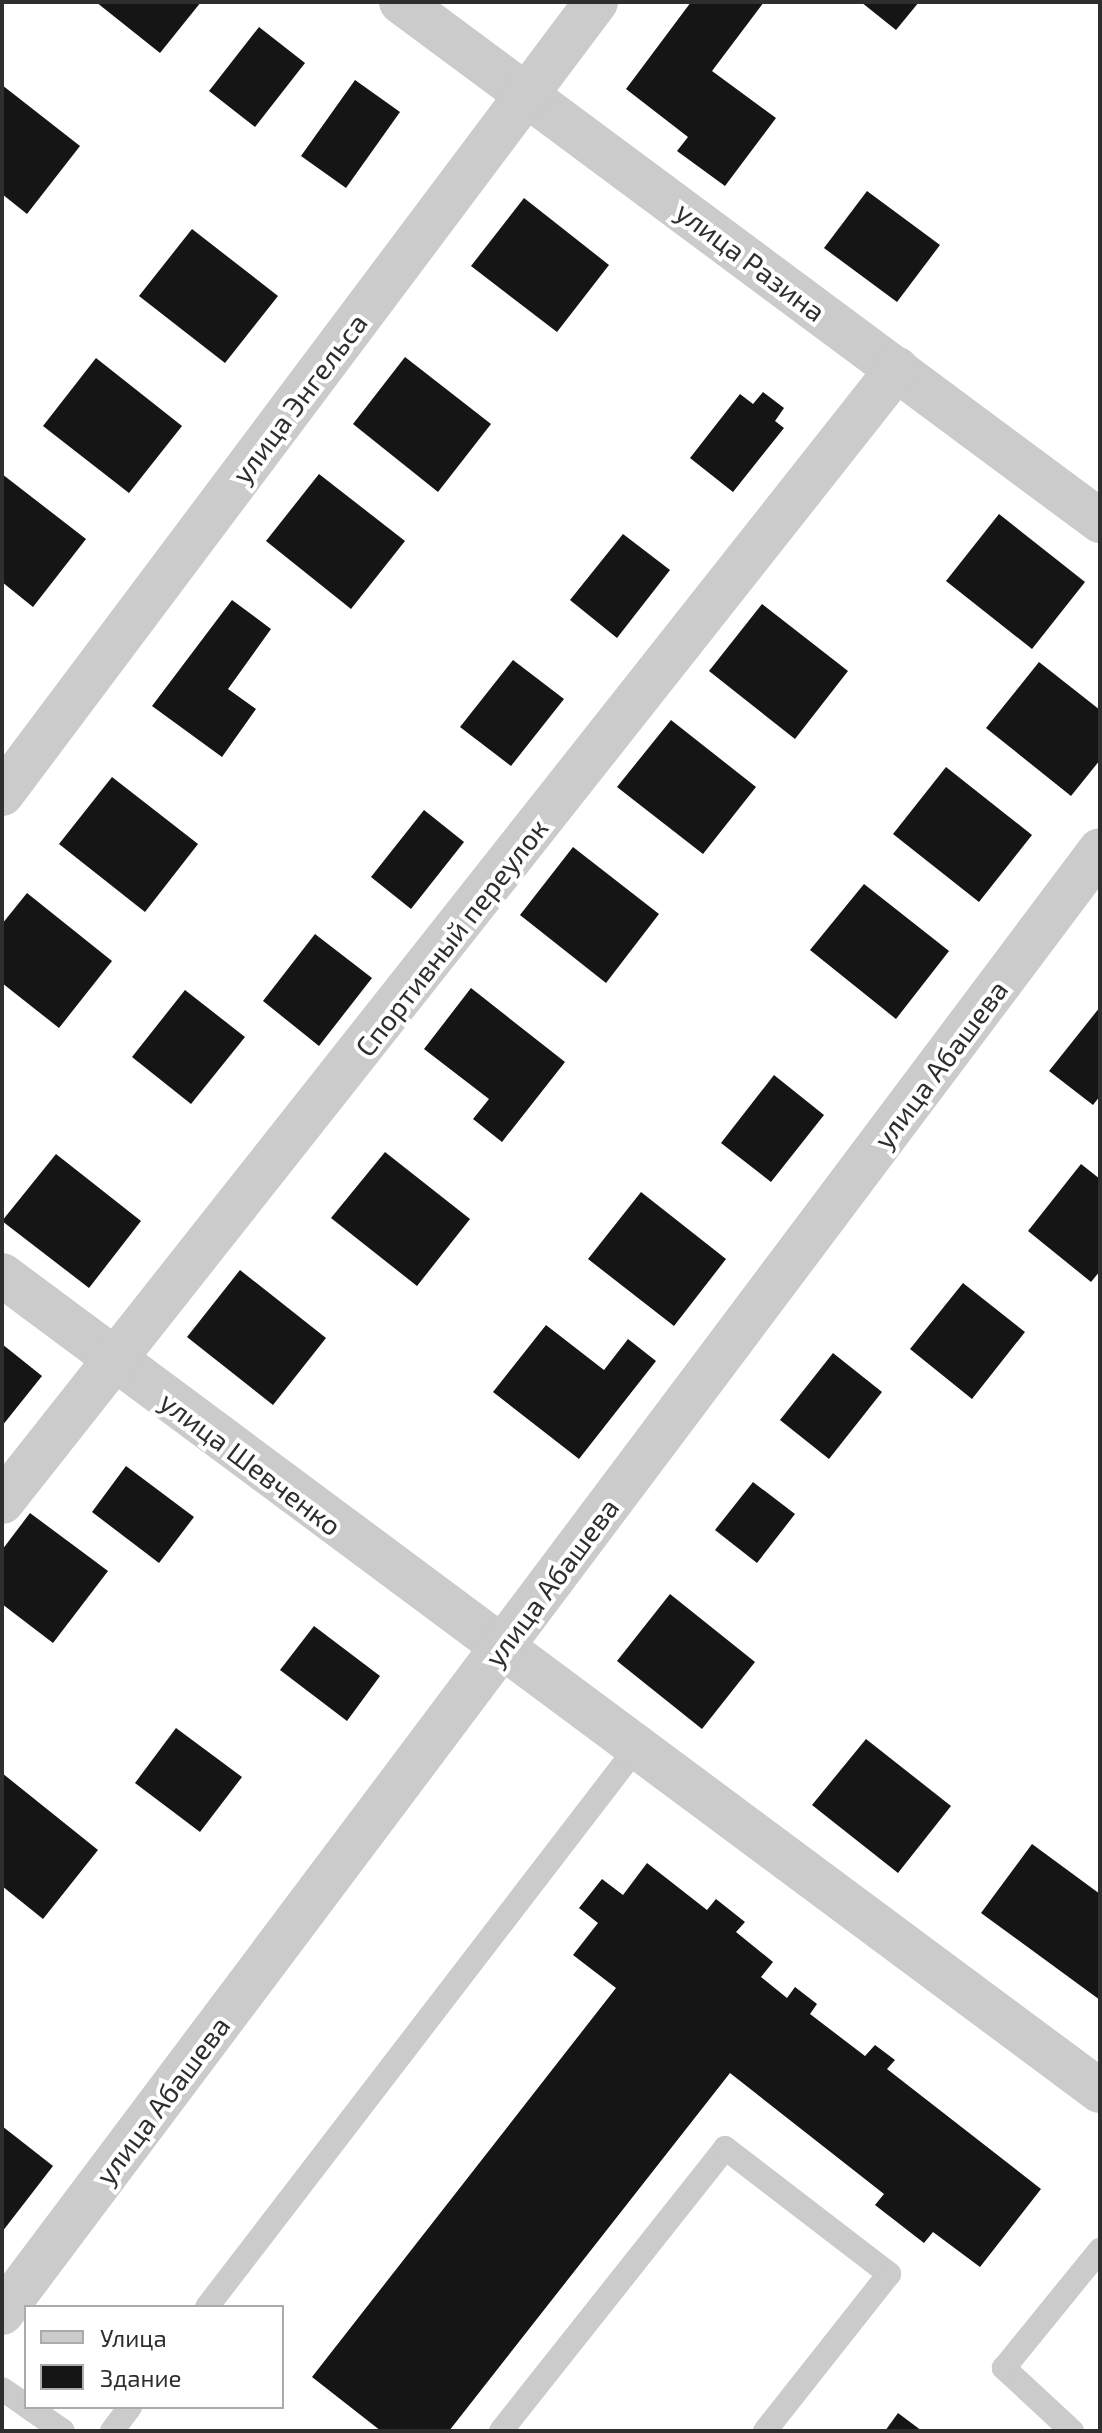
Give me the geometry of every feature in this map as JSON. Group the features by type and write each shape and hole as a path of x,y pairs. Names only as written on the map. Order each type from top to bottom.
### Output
{"street":[{"name":"улица Разина","path":"401,2 1100,521"},
{"name":"улица Энгельса","path":"2,794 596,2"},
{"name":"Спортивный переулок","path":"2,1502 117,1362 897,369"},
{"name":"улица Абашева","path":"2,2313 1100,850"},
{"name":"улица Шевченко","path":"2,1275 499,1652 1100,2091"}],"lane":[{"path":"209,2305 634,1751"},
{"path":"501,2431 725,2148 889,2274 765,2431"},
{"path":"1072,2431 1004,2368 1100,2250"},
{"path":"2,2389 24,2404"},
{"path":"31,2409 63,2431"},
{"path":"112,2431 128,2409"}],"building":[{"path":"96,2 201,2 160,53"},
{"path":"691,2 764,2 712,71 776,118 725,186 677,151 688,137 626,89"},
{"path":"861,2 919,2 896,30"},
{"path":"259,27 305,63 255,127 209,91"},
{"path":"355,80 400,112 346,188 301,156"},
{"path":"2,85 80,146 27,214 2,194"},
{"path":"867,191 940,245 897,302 824,248"},
{"path":"524,198 609,265 557,332 471,266"},
{"path":"192,229 278,296 225,363 139,296"},
{"path":"405,357 491,424 438,492 353,424"},
{"path":"96,358 182,426 129,493 43,426"},
{"path":"763,392 784,408 775,421 784,428 733,492 690,458 740,394 753,404"},
{"path":"2,474 86,539 33,607 2,582"},
{"path":"319,474 405,541 351,609 266,541"},
{"path":"999,514 1085,582 1032,649 946,581"},
{"path":"623,534 670,570 617,638 570,600"},
{"path":"232,600 271,629 228,689 256,709 222,757 152,706"},
{"path":"762,604 848,671 795,739 709,671"},
{"path":"513,660 564,699 511,766 460,727"},
{"path":"1039,662 1100,710 1100,760 1071,796 986,728"},
{"path":"671,720 756,787 703,854 617,787"},
{"path":"946,767 1032,835 979,902 893,834"},
{"path":"112,777 198,844 145,912 59,844"},
{"path":"424,810 464,842 411,909 371,877"},
{"path":"573,847 659,914 606,983 520,915"},
{"path":"864,884 949,951 896,1019 810,950"},
{"path":"27,893 112,961 59,1028 2,983 2,924"},
{"path":"315,934 372,978 319,1046 263,1001"},
{"path":"471,988 565,1062 502,1142 473,1119 489,1099 424,1049"},
{"path":"185,990 245,1037 191,1104 132,1057"},
{"path":"1100,1007 1100,1096 1093,1105 1049,1071"},
{"path":"774,1075 824,1115 771,1182 721,1143"},
{"path":"385,1152 470,1219 417,1286 331,1218"},
{"path":"56,1154 141,1221 89,1288 2,1221"},
{"path":"1081,1164 1100,1179 1100,1271 1091,1282 1028,1231"},
{"path":"641,1192 726,1259 674,1326 588,1259"},
{"path":"240,1270 326,1338 273,1405 187,1337"},
{"path":"963,1283 1025,1332 972,1399 910,1349"},
{"path":"546,1325 604,1370 628,1339 656,1361 579,1459 493,1392"},
{"path":"2,1344 42,1376 2,1426"},
{"path":"833,1353 882,1392 829,1459 780,1420"},
{"path":"126,1466 194,1517 159,1563 92,1512"},
{"path":"753,1482 795,1514 757,1563 715,1530"},
{"path":"30,1513 108,1571 53,1643 2,1604 2,1550"},
{"path":"670,1594 755,1662 702,1729 617,1661"},
{"path":"314,1626 380,1676 347,1721 280,1670"},
{"path":"176,1728 242,1777 200,1832 135,1783"},
{"path":"866,1739 951,1806 898,1873 812,1805"},
{"path":"2,1773 98,1850 43,1919 2,1886"},
{"path":"1032,1844 1100,1894 1100,2000 981,1913"},
{"path":"647,1863 707,1910 716,1899 745,1922 736,1932 773,1962 761,1977 787,1998 795,1987 817,2004 810,2014 865,2056 875,2045 895,2060 887,2069 1041,2189 980,2267 933,2232 924,2243 875,2205 884,2194 730,2073 449,2431 381,2431 312,2377 616,1988 573,1955 598,1923 579,1908 602,1879 623,1895"},
{"path":"2,2126 53,2166 2,2232"},
{"path":"898,2413 922,2431 885,2431"}]}
